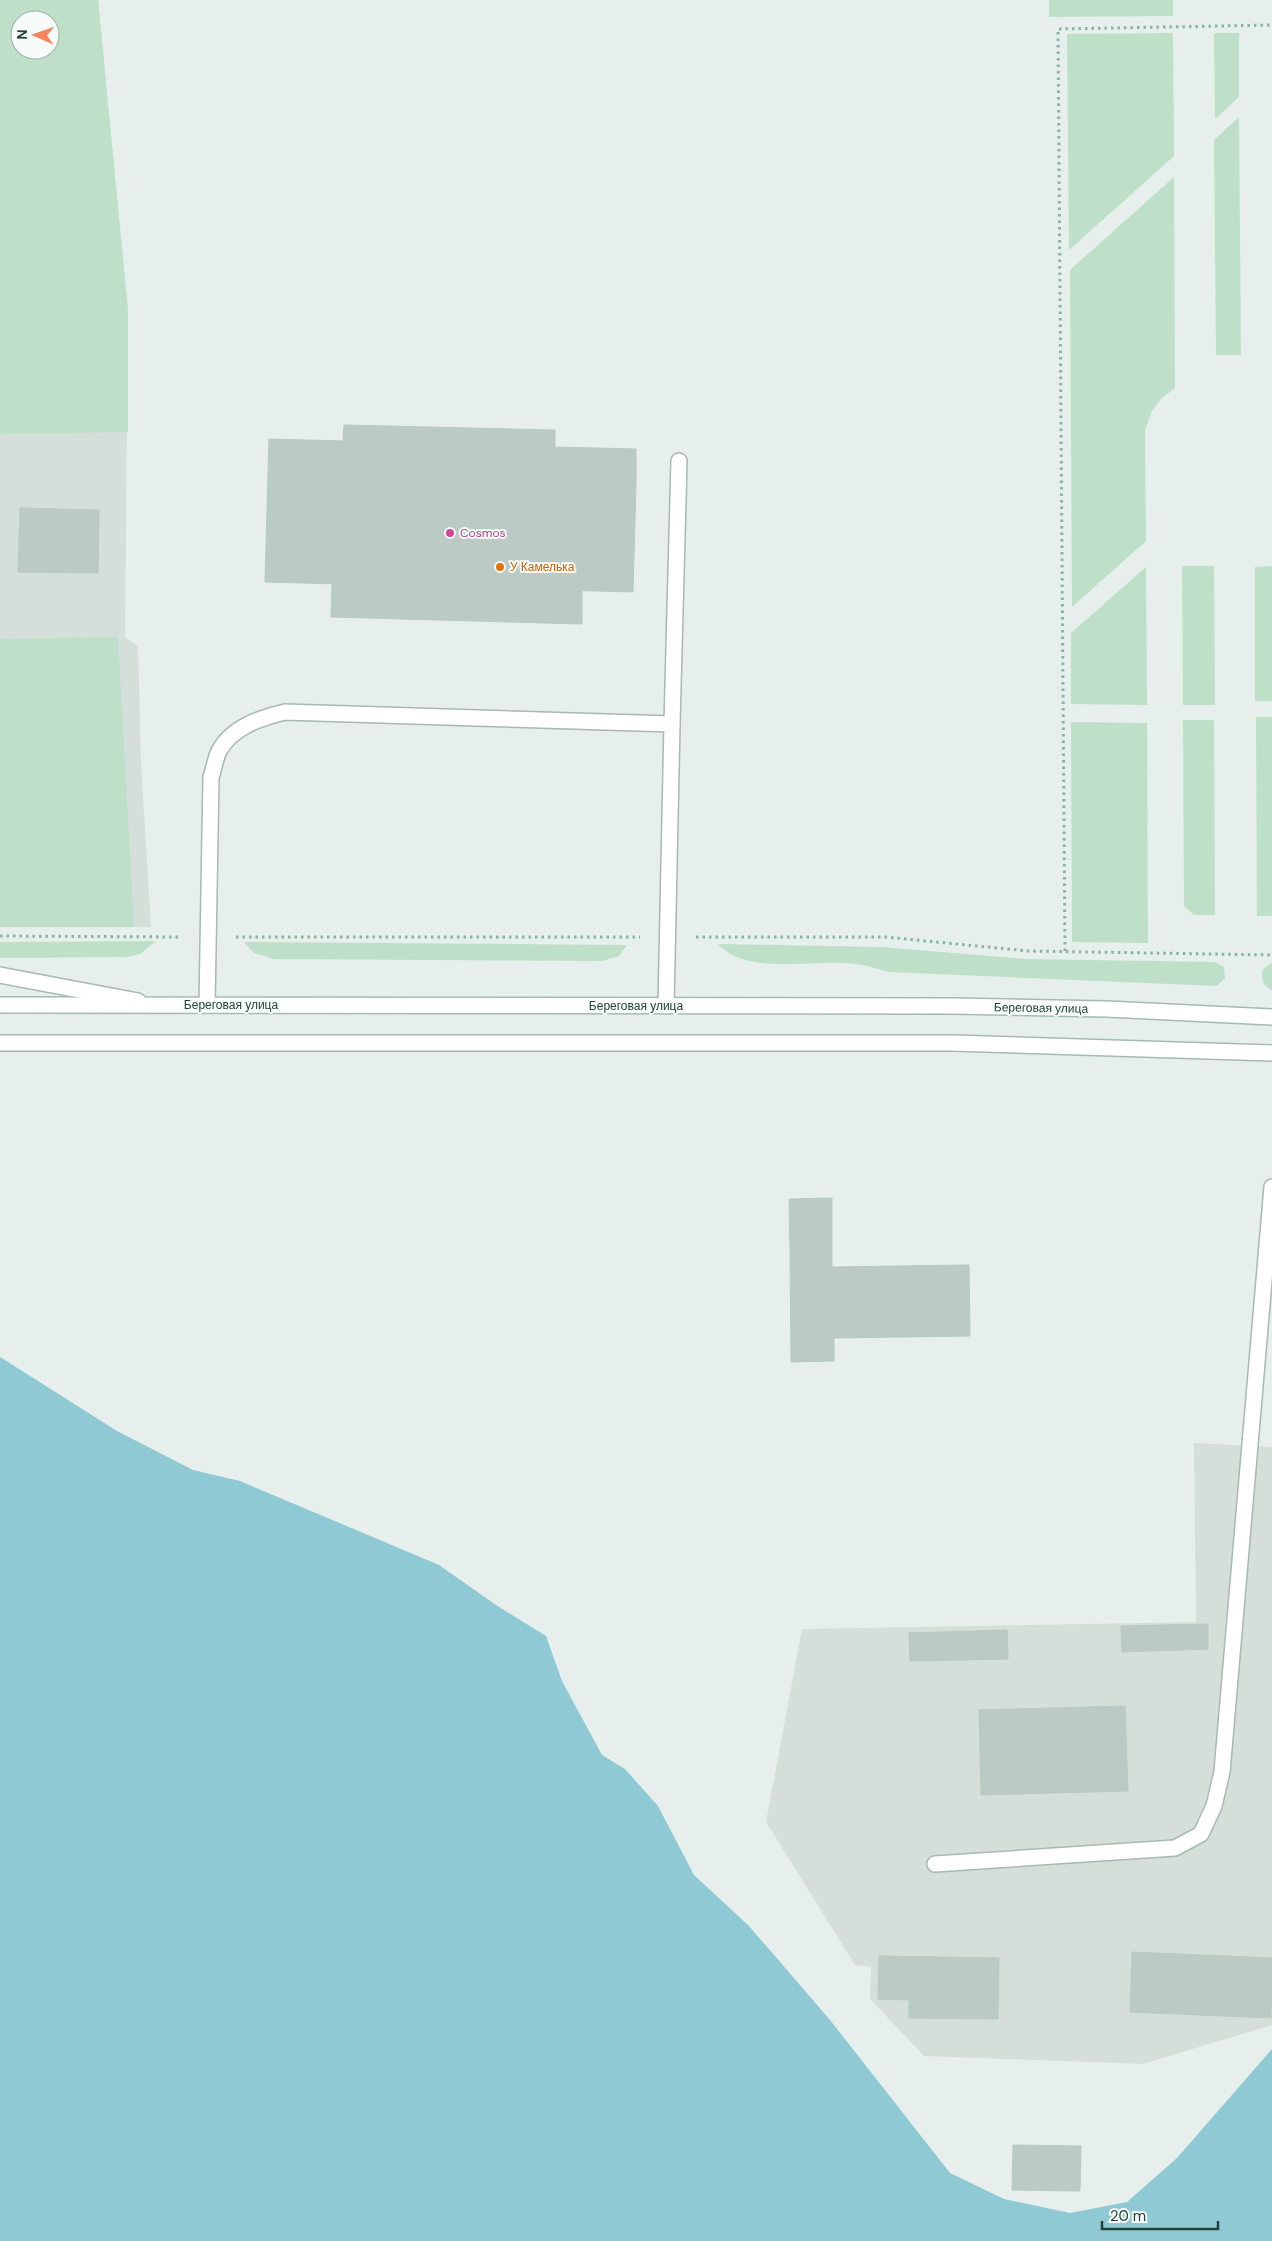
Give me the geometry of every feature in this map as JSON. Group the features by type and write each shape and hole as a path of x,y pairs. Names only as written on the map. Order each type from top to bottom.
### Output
{"main road":[{"path":"666,1006 666,937 679,461"},
{"path":"207,1005 211,777 220,751 236,732 258,719 284,712 672,724"},
{"path":"0,975 161,1006"},
{"name":"Береговая улица","path":"0,1005 953,1006 1108,1009 1272,1017"},
{"path":"0,1043 942,1043 1272,1053"},
{"path":"936,1864 1175,1848 1201,1834 1214,1806 1222,1772 1248,1446 1272,1187"}],"path":[{"path":"1065,951 1058,28 1272,25"},
{"path":"0,936 886,937 1028,951 1272,955"}],"shaded area":[{"path":"0,0 98,0 128,311 125,637 138,646 141,763 151,927 0,927"},
{"path":"1194,1443 1272,1447 1272,2025 1143,2064 924,2056 870,1999 871,1967 855,1965 766,1822 802,1629 1196,1622"}],"green space":[{"path":"0,0 98,0 128,311 128,432 0,434"},
{"path":"1049,0 1173,0 1173,16 1049,17"},
{"path":"1173,33 1174,156 1069,250 1067,34"},
{"path":"1214,33 1239,33 1239,97 1215,119"},
{"path":"1239,117 1241,355 1216,355 1214,140"},
{"path":"1174,177 1175,388 1162,398 1152,411 1145,430 1146,541 1072,607 1070,270"},
{"path":"1182,566 1214,566 1215,705 1183,705"},
{"path":"1272,566 1272,701 1255,701 1255,567"},
{"path":"1146,567 1147,705 1071,704 1071,633"},
{"path":"118,637 134,927 0,927 0,639"},
{"path":"1256,717 1272,717 1272,916 1257,916"},
{"path":"1183,720 1214,720 1215,915 1194,915 1184,906"},
{"path":"1071,722 1147,723 1148,943 1072,942"},
{"path":"156,941 140,954 127,957 0,958 0,942"},
{"path":"244,942 627,945 619,956 602,961 273,959 254,953"},
{"path":"718,944 881,947 1026,959 1215,962 1224,967 1225,978 1217,986 889,972 855,964 764,963 746,960 731,954"},
{"path":"1272,963 1272,991 1264,984 1262,976 1263,969"}],"water":[{"path":"0,1357 117,1431 193,1470 240,1481 439,1565 496,1605 546,1636 562,1681 602,1755 625,1769 658,1806 694,1875 749,1926 830,2020 950,2173 1004,2199 1070,2213 1127,2202 1177,2158 1272,2049 1272,2241 0,2241"}],"building":[{"path":"344,425 555,430 555,447 636,449 636,484 268,474 269,439 343,441"},
{"name":"Cosmos","path":"268,474 636,484 633,592 265,582"},
{"path":"20,508 99,510 98,573 18,572"},
{"path":"332,584 582,591 582,624 331,617"},
{"path":"832,1198 832,1247 790,1248 789,1199"},
{"path":"832,1247 832,1267 969,1265 970,1336 834,1338 834,1361 791,1362 790,1248"},
{"path":"1208,1624 1208,1649 1122,1652 1121,1626"},
{"path":"1007,1630 1008,1659 910,1661 909,1633"},
{"path":"1125,1706 1128,1791 981,1795 979,1710"},
{"path":"1132,1952 1272,1958 1271,2018 1130,2012"},
{"path":"879,1956 999,1958 998,2019 909,2018 909,2000 878,1999"},
{"path":"1013,2145 1081,2146 1080,2191 1012,2190"}],"place":[{"name":"Cosmos","path":"450,533"},
{"name":"У Камелька","path":"500,567"}]}
